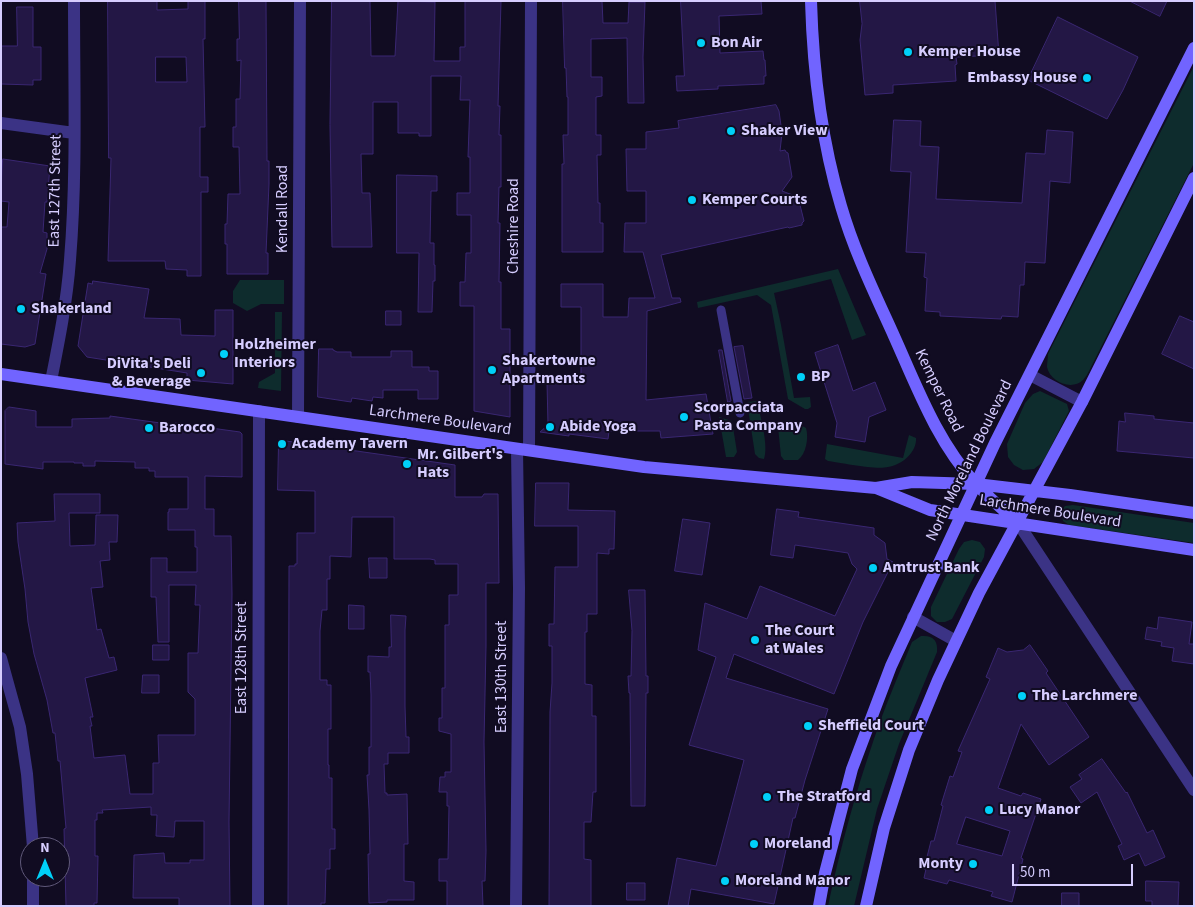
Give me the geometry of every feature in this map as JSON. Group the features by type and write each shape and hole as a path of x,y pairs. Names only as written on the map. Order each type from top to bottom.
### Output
{"main road":[{"name":"Kemper Road","path":"811,1 812,48 824,139 841,208 870,283 928,411 949,449 976,484 1018,523"},
{"name":"North Moreland Boulevard","path":"819,906 825,873 852,769 891,666 1008,416 1194,48"},
{"path":"866,906 884,828 909,750 956,640 1082,402 1194,178"},
{"name":"Larchmere Boulevard","path":"1,374 644,467 876,488 912,482 976,484 1194,513"},
{"name":"Larchmere Boulevard","path":"876,488 919,506 961,516 1194,550"}],"street":[{"name":"East 127th Street","path":"51,381 66,303 70,261 75,165 74,1"},
{"name":"Kendall Road","path":"298,417 300,1"},
{"name":"Cheshire Road","path":"523,450 531,1"},
{"path":"1,123 74,133"},
{"path":"1030,375 1082,402"},
{"name":"East 128th Street","path":"258,906 260,411"},
{"name":"East 130th Street","path":"516,906 519,588 523,450"},
{"name":"Kemper Road","path":"1018,523 1194,790"},
{"path":"913,618 956,640"},
{"path":"1,658 20,727 26,764 32,837"},
{"path":"33,887 33,906"}],"lane":[{"path":"721,310 740,413"}],"green space":[{"path":"1194,66 1194,163 1087,375 1083,380 1073,385 1057,381 1052,377 1047,367 1048,354"},
{"path":"838,269 866,335 852,340 831,279 774,293 794,398 810,397 811,407 808,409 788,399 771,305 757,295 698,308 697,302"},
{"path":"240,280 284,280 284,304 261,304 247,311 233,303 233,291"},
{"path":"275,312 282,312 281,391 258,388 259,382 275,373"},
{"path":"1040,391 1067,404 1069,411 1043,462 1034,469 1023,470 1014,465 1008,457 1007,444 1025,403 1033,394"},
{"path":"757,401 765,439 764,459 759,458 755,454 747,402"},
{"path":"719,417 732,421 737,452 734,457 726,457"},
{"path":"786,420 791,420 806,428 806,446 798,460 784,460 781,456 778,427"},
{"path":"909,435 916,438 914,448 908,457 893,466 883,468 867,467 825,459 827,444 903,458"},
{"path":"1073,505 1194,523 1194,543 1069,525 1063,521 1061,511 1065,506"},
{"path":"972,540 980,542 985,549 984,557 952,619 945,622 937,622 931,616 931,607 959,549 964,542"},
{"path":"921,636 932,637 936,641 937,652 899,744 877,809 854,906 828,906 848,822 874,739 912,642"}],"building":[{"path":"108,1 157,1 157,10 188,9 188,1 205,1 205,39 203,39 205,127 200,127 200,177 208,177 208,192 201,192 201,276 187,276 187,270 166,269 165,261 108,261 111,158 109,158","holes":["156,57 186,57 187,82 156,82"]},
{"path":"239,1 266,1 267,161 269,161 269,184 266,253 268,253 268,274 227,274 225,224 227,224 228,194 240,194 239,147 233,147 233,127 236,127 236,99 240,99 241,60 237,61"},
{"path":"332,1 370,1 371,56 395,56 398,1 435,2 434,61 460,61 460,47 465,47 465,1 501,1 498,106 500,106 499,135 501,135 501,187 499,187 498,223 500,223 499,282 501,282 501,329 510,329 510,417 474,411 474,306 460,306 460,282 465,282 466,253 471,253 471,215 457,215 457,193 470,193 470,157 468,157 470,100 460,100 461,76 431,76 431,136 419,136 419,133 398,133 398,102 373,102 373,154 361,154 362,193 370,193 372,247 332,247 330,125"},
{"path":"563,1 602,1 603,23 628,23 629,2 645,2 644,103 628,103 627,38 591,39 591,77 602,77 602,96 596,97 596,135 601,135 601,155 597,155 598,203 600,203 600,223 603,223 603,252 562,252 563,135 568,135"},
{"name":"Bon Air","path":"681,1 761,1 762,14 719,16 720,53 763,51 766,76 764,76 764,84 718,86 718,89 677,91 676,76 684,76"},
{"path":"860,1 995,1 999,55 956,57 956,81 893,85 893,93 865,95 860,40 862,24"},
{"path":"1130,1 1167,1 1160,16"},
{"path":"17,7 33,7 33,47 41,47 41,80 33,80 33,85 1,84 1,46 17,46"},
{"name":"Embassy House","path":"1058,17 1138,57 1107,119 1028,80"},
{"path":"776,105 779,111 782,133 780,151 785,150 788,153 792,177 782,191 798,197 804,221 802,225 661,255 672,298 680,298 681,302 647,311 646,400 706,394 713,434 661,438 660,431 609,431 608,439 540,432 548,425 547,382 581,382 581,307 561,307 561,284 603,284 603,317 628,317 629,298 655,298 643,252 624,252 625,223 646,223 646,191 627,191 626,149 646,149 646,132 679,128 678,121"},
{"path":"894,120 921,121 920,146 939,147 936,199 1022,203 1026,153 1045,154 1047,130 1073,132 1070,183 1050,181 1045,263 1025,262 1024,285 1020,285 1018,317 1002,316 1001,319 940,316 940,312 925,311 927,278 924,277 926,253 906,252 911,172 891,171"},
{"path":"3,159 50,166 43,232 47,233 47,249 40,273 46,274 35,344 25,347 1,344 1,227 7,227 9,202 1,201"},
{"path":"397,175 437,176 437,191 431,191 430,243 434,243 435,265 432,312 418,312 419,253 397,253"},
{"path":"93,281 149,289 144,318 180,319 181,335 215,336 215,310 233,310 233,384 187,380 187,373 87,357 78,346 88,283 92,284"},
{"path":"386,311 401,311 401,325 386,325"},
{"path":"1180,316 1194,322 1194,369 1162,354"},
{"path":"838,345 853,391 875,382 886,410 869,417 865,442 835,437 837,423 815,353"},
{"path":"743,346 752,398 744,399 734,347"},
{"path":"319,349 351,352 351,357 391,357 391,351 412,351 412,367 429,367 429,371 438,371 438,399 418,399 418,390 383,390 383,398 373,397 372,401 352,398 351,402 318,397"},
{"path":"719,350 722,350 731,401 728,402"},
{"path":"9,407 36,411 36,427 72,427 72,419 110,418 110,416 175,425 175,423 240,432 242,434 242,477 205,476 205,509 214,509 214,536 231,536 230,906 179,906 179,898 133,898 134,855 164,853 165,863 190,863 190,860 204,860 204,821 175,821 174,837 156,836 157,815 151,815 151,807 102,810 103,813 97,813 97,820 95,820 95,856 98,856 97,903 94,903 94,906 66,906 66,887 70,887 70,837 64,837 64,829 66,828 60,761 58,761 55,733 53,733 28,622 17,523 55,521 54,494 100,494 100,513 69,513 70,546 95,545 96,515 118,515 117,542 109,542 110,560 100,561 103,587 91,588 97,630 101,629 109,658 114,657 117,670 85,678 93,717 90,717 92,726 90,726 94,758 125,755 130,794 153,794 153,763 159,763 158,735 195,735 195,699 188,692 188,653 198,653 200,605 195,605 196,585 169,585 169,642 158,642 156,597 151,597 151,558 167,558 167,572 197,572 195,530 168,530 169,509 188,509 188,477 155,477 155,471 149,471 149,468 135,468 135,462 95,461 95,466 83,466 83,463 74,462 43,462 43,469 5,464 5,411"},
{"path":"1125,413 1154,416 1154,419 1194,423 1194,458 1117,451 1119,421 1125,422"},
{"path":"279,440 455,465 455,497 482,497 484,494 498,494 499,583 486,583 484,742 486,851 485,881 482,881 483,906 447,906 447,881 439,881 439,859 448,859 449,806 447,806 447,792 439,792 440,777 445,777 445,772 451,772 451,734 439,731 439,718 442,718 442,688 445,688 445,625 449,625 449,595 458,595 458,564 435,564 435,560 430,559 394,559 394,517 352,517 351,557 330,556 330,579 327,579 327,610 322,610 320,631 320,680 327,680 327,685 331,685 331,729 328,729 328,765 329,778 332,778 332,829 335,829 335,849 330,849 330,869 326,869 325,903 321,903 321,906 288,906 289,566 297,564 297,533 315,533 315,491 278,490"},
{"path":"536,483 569,483 568,510 615,511 614,549 609,549 609,554 597,553 597,614 587,614 587,632 585,632 585,684 592,685 592,716 596,716 596,792 593,792 591,822 584,822 584,859 591,860 591,906 549,906 552,646 549,646 549,624 554,624 555,567 578,567 578,526 535,526"},
{"path":"777,509 799,512 798,517 874,528 874,535 885,543 887,559 893,562 863,622 834,694 734,654 726,678 828,709 795,818 793,818 774,904 691,889 688,906 668,906 677,858 716,866 744,760 689,745 716,657 698,650 705,603 747,619 760,586 835,616 857,569 852,564 848,553 795,545 793,558 771,555"},
{"path":"683,519 710,523 702,575 675,571"},
{"path":"369,558 387,558 387,578 370,578"},
{"path":"629,590 645,590 646,676 648,676 648,693 646,693 645,806 631,806 630,693 628,676 631,676 632,631"},
{"path":"349,605 364,606 364,629 349,629"},
{"path":"391,615 406,616 405,706 406,737 409,737 409,753 388,753 388,764 384,764 385,793 387,795 407,794 408,844 404,844 404,881 414,882 414,900 387,900 387,902 369,903 368,854 370,854 367,775 369,775 369,747 371,747 371,695 368,656 389,657 389,647 391,647"},
{"path":"1159,617 1192,622 1189,644 1194,644 1194,664 1172,661 1174,648 1161,646 1162,642 1145,639 1147,627 1157,629"},
{"path":"153,645 169,645 169,660 153,660"},
{"path":"1030,645 1048,671 1046,673 1089,737 1049,765 1021,724 998,788 1021,796 1023,793 1041,799 1021,858 1023,859 1012,902 991,896 993,892 949,880 947,884 924,878 926,869 924,869 931,841 934,841 943,806 941,805 950,776 953,777 962,752 958,751 990,679 986,677 998,648 1007,652 1023,650","holes":["966,817 1010,831 1002,856 957,844"]},
{"path":"143,675 159,675 159,693 142,693"},
{"path":"1102,759 1127,792 1147,833 1153,830 1165,857 1145,866 1139,853 1124,860 1118,846 1122,844 1097,792 1081,803 1070,787 1082,779 1079,775"},
{"path":"1146,881 1179,882 1178,906 1152,906 1152,901 1146,901"},
{"path":"627,883 645,883 645,900 627,900"},
{"path":"1062,893 1079,893 1079,906 1062,906"}],"place":[{"name":"Bon Air","path":"701,43"},
{"name":"Kemper House","path":"908,52"},
{"name":"Embassy House","path":"1087,78"},
{"name":"Shaker View","path":"731,131"},
{"name":"Kemper Courts","path":"692,200"},
{"name":"Shakerland","path":"21,309"},
{"name":"Holzheimer Interiors","path":"224,354"},
{"name":"Shakertowne Apartments","path":"492,370"},
{"name":"DiVita's Deli & Beverage","path":"201,373"},
{"name":"BP","path":"801,377"},
{"name":"Scorpacciata Pasta Company","path":"684,417"},
{"name":"Abide Yoga","path":"550,427"},
{"name":"Barocco","path":"149,428"},
{"name":"Academy Tavern","path":"282,444"},
{"name":"Mr. Gilbert's Hats","path":"407,464"},
{"name":"Amtrust Bank","path":"873,568"},
{"name":"The Court at Wales","path":"755,640"},
{"name":"The Larchmere","path":"1022,696"},
{"name":"Sheffield Court","path":"808,726"},
{"name":"The Stratford","path":"767,797"},
{"name":"Lucy Manor","path":"989,810"},
{"name":"Moreland","path":"754,844"},
{"name":"Monty","path":"973,864"},
{"name":"Moreland Manor","path":"725,881"}]}
